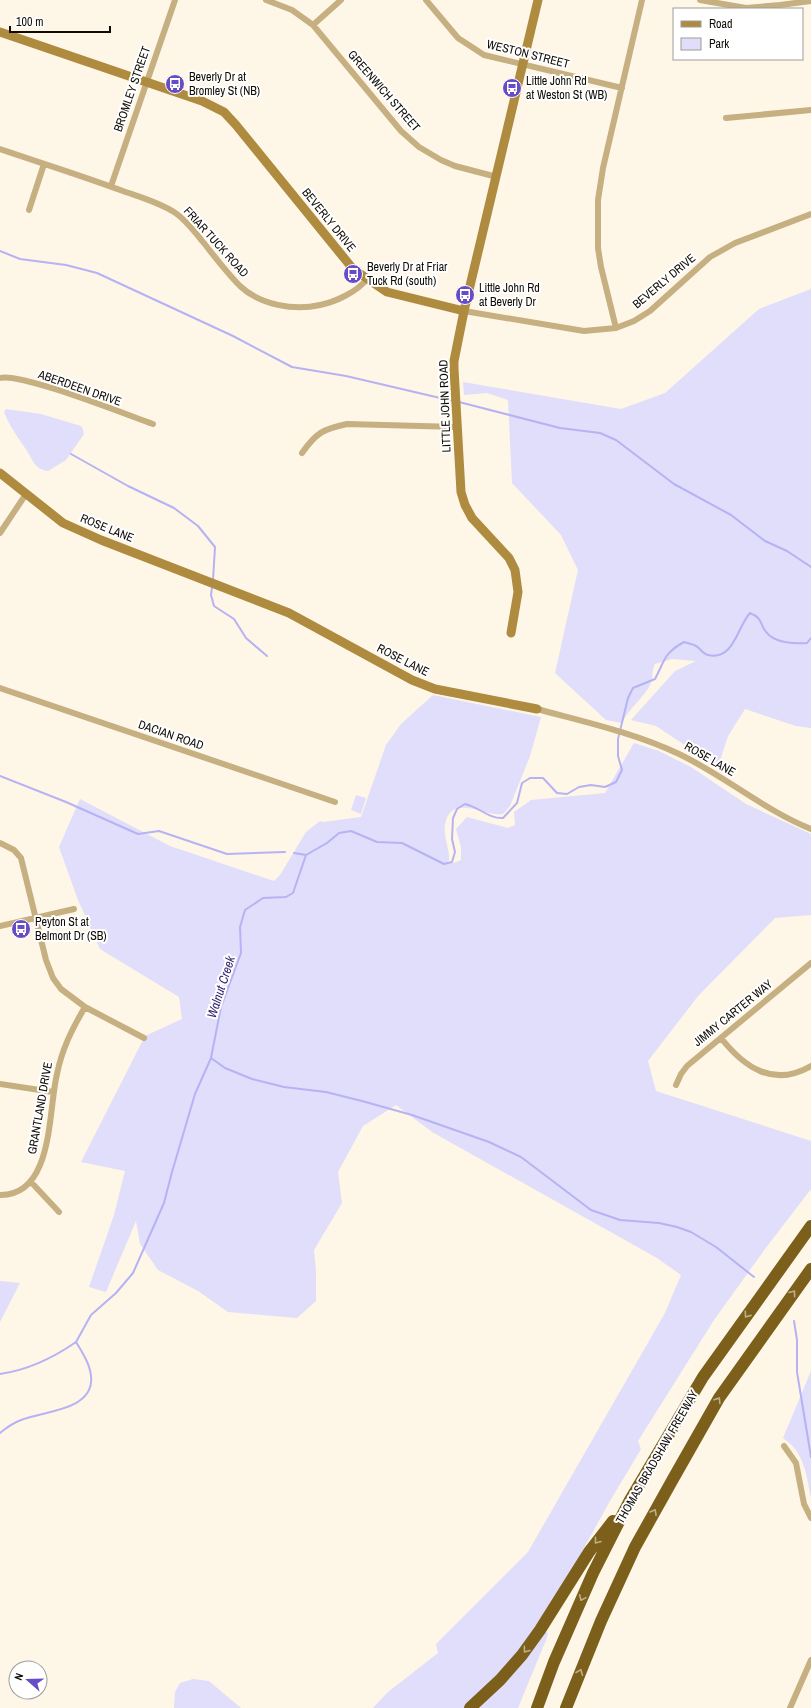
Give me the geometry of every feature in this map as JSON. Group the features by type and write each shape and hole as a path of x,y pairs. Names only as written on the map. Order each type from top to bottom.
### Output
{"highway":[{"name":"THOMAS BRADSHAW FREEWAY","path":"537,1708 554,1662 593,1573 630,1500 704,1377 811,1226"},
{"name":"THOMAS BRADSHAW FREEWAY","path":"566,1708 601,1621 635,1547 669,1486 719,1398 811,1269"},
{"path":"470,1708 500,1680 522,1655 540,1630 589,1552 630,1500"}],"street":[{"name":"BROMLEY STREET","path":"111,186 175,0"},
{"name":"GREENWICH STREET","path":"266,0 292,10 314,25 401,131 419,147 454,166 497,177"},
{"path":"314,25 341,0"},
{"name":"WESTON STREET","path":"426,0 458,38 477,52 493,58 622,88"},
{"name":"LITTLE JOHN ROAD","path":"511,633 518,597 517,575 509,558 472,518 464,505 460,486 454,361 464,311 538,0"},
{"path":"616,328 601,267 598,248 597,215 603,168 642,0"},
{"path":"700,0 746,8 780,6 811,1"},
{"name":"BEVERLY DRIVE","path":"0,32 202,101 224,112 353,269 387,292 464,311 584,330 616,328 634,321 650,311 710,257 735,242 811,214"},
{"path":"726,118 811,110"},
{"name":"FRIAR TUCK ROAD","path":"0,149 111,186 160,204 175,212 192,228 241,287 255,296 274,303 292,307 312,307 324,304 354,290 363,284 367,279"},
{"path":"29,210 44,164"},
{"name":"ABERDEEN DRIVE","path":"0,378 12,378 38,384 153,424"},
{"path":"302,453 312,438 329,428 347,424 457,427"},
{"name":"ROSE LANE","path":"0,473 63,523 289,613 412,680 436,689 537,709 632,736 680,754 790,821 811,829"},
{"path":"0,532 26,494"},
{"name":"DACIAN ROAD","path":"0,688 335,802"},
{"path":"0,843 14,850 21,858 46,960 53,978 61,989 85,1007 144,1038"},
{"path":"0,926 74,909"},
{"name":"JIMMY CARTER WAY","path":"676,1085 687,1066 810,965"},
{"name":"GRANTLAND DRIVE","path":"31,1182 41,1164 44,1153 53,1092 64,1049 71,1029 85,1007"},
{"path":"721,1038 732,1052 745,1064 761,1072 772,1074 793,1074 811,1066"},
{"path":"0,1084 53,1092"},
{"path":"0,1195 6,1195 23,1188 31,1182 59,1212"},
{"path":"784,1446 796,1463 804,1504 811,1518"},
{"path":"790,1708 811,1660"}],"green space":[{"path":"811,289 811,728 796,726 745,709 728,736 718,767 656,726 631,720 675,671 696,661 672,659 655,664 649,687 622,723 606,720 555,673 578,570 561,535 512,483 508,400 487,393 464,395 463,382 621,409 665,393 759,309"},
{"path":"6,409 41,414 81,426 84,434 66,460 48,471 43,470 36,466 13,430 4,412"},
{"path":"433,695 541,717 530,756 510,806 503,814 487,813 470,808 461,808 454,810 448,815 445,830 449,861 444,864 454,863 461,860 461,847 456,829 467,817 508,828 515,825 514,812 531,800 605,793 634,743 659,751 691,767 746,804 811,834 811,915 775,918 698,996 648,1061 656,1091 811,1141 811,1189 765,1249 714,1320 638,1441 641,1449 564,1584 537,1627 509,1663 464,1708 373,1708 388,1692 438,1653 436,1644 528,1552 665,1313 681,1275 657,1258 432,1132 396,1105 363,1126 338,1172 342,1203 314,1250 316,1301 297,1318 228,1312 198,1291 158,1270 140,1244 136,1221 106,1292 89,1287 114,1215 125,1171 81,1162 145,1036 182,1019 179,997 100,949 78,900 59,847 80,799 170,846 274,881 280,875 306,832 320,821 323,822 361,817 386,745 401,724"},
{"path":"356,795 366,798 361,814 351,810"},
{"path":"0,1281 20,1283 0,1322"},
{"path":"811,1371 811,1498 806,1472 800,1457 796,1450 783,1438"},
{"path":"545,1632 548,1633 546,1640 518,1708 476,1708"},
{"path":"193,1679 209,1681 241,1708 174,1708 175,1692 180,1683"}],"waterway":[{"path":"0,251 20,259 66,265 97,273 233,336 292,367 346,376 453,401"},
{"path":"459,402 560,428 600,433 616,440 674,484 731,515 765,541 787,551 811,567"},
{"path":"71,454 128,486 174,508 198,526 215,547 213,580"},
{"path":"212,587 211,595 214,606 234,619 246,638 267,656"},
{"name":"Walnut Creek","path":"76,1342 91,1315 116,1293 133,1273 164,1203 195,1094 211,1058 221,1007 241,953 240,927 245,910 263,898 286,897 293,893 306,855 327,843 339,833 351,831 377,842 402,843 444,864 452,862 455,852 452,839 453,818 457,809 465,804 493,817 503,818 517,803 522,783 530,778 543,778 557,793 567,794 579,787 591,785 605,787 616,782 622,770 618,756 618,739 628,698 633,688 655,679 663,662 672,650 684,642 695,645 708,655 724,653 734,642 750,613 758,618 768,634 777,640 789,643 807,643 811,638"},
{"path":"0,776 66,802 138,834 159,831 227,854 285,852"},
{"path":"294,853 306,855"},
{"path":"211,1058 225,1068 252,1079 284,1087 326,1092 362,1101 412,1115 489,1142 521,1157 591,1210 620,1220 659,1223 691,1232 716,1247 754,1277"},
{"path":"794,1321 797,1340 797,1372 811,1457"},
{"path":"0,1374 20,1370 40,1362 76,1342"},
{"name":"Walnut Creek","path":"0,1433 18,1421 65,1408 76,1403 85,1396 90,1388 91,1376 89,1367 76,1342"}],"place":[{"name":"Beverly Dr at Bromley St (NB)","path":"175,84"},
{"name":"Little John Rd at Weston St (WB)","path":"512,88"},
{"name":"Beverly Dr at Friar Tuck Rd (south)","path":"353,274"},
{"name":"Little John Rd at Beverly Dr","path":"465,295"},
{"name":"Peyton St at Belmont Dr (SB)","path":"21,929"}]}
